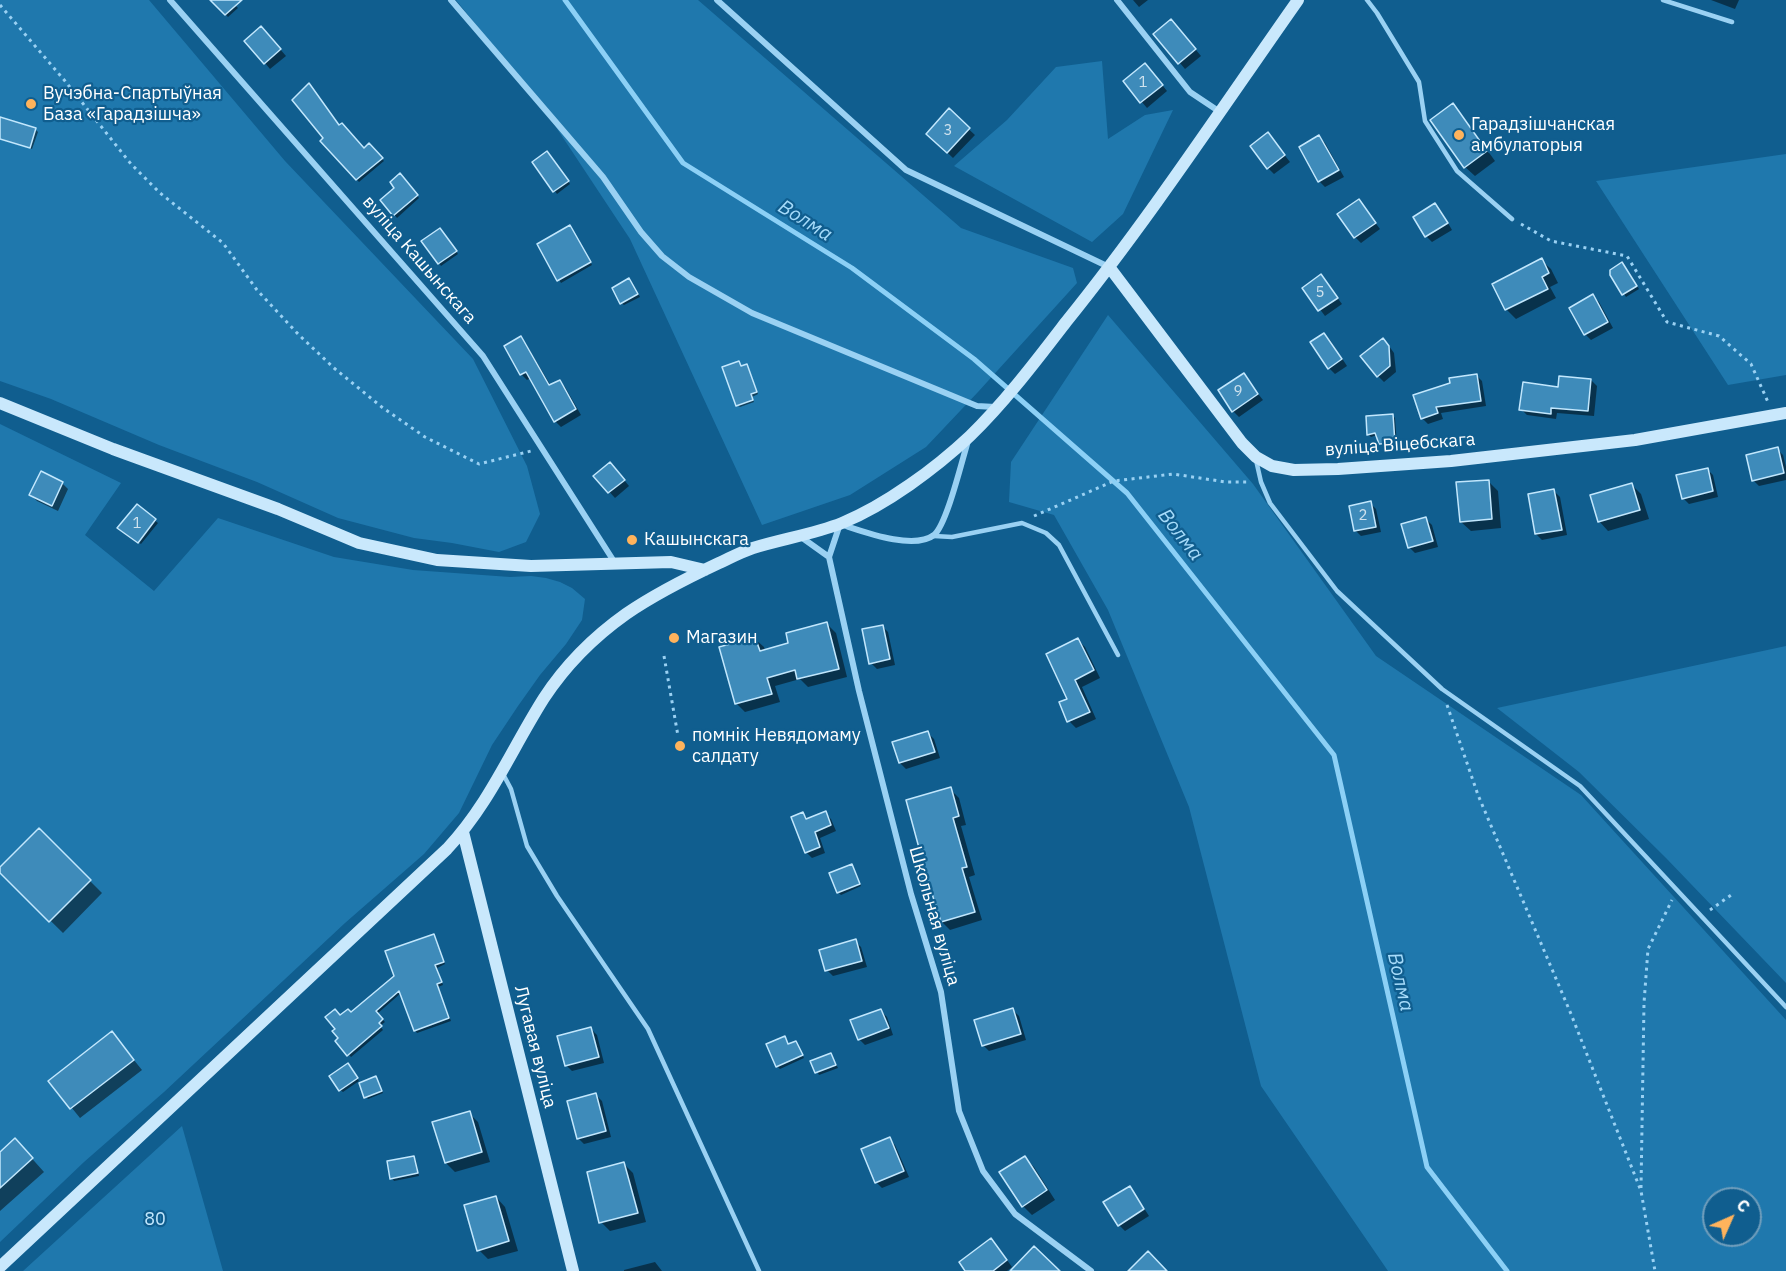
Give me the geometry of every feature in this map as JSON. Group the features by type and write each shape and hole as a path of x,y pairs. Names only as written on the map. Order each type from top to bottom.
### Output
{"street":[{"name":"вуліца Кашынскага","path":"170,0 483,356 615,563"},
{"path":"451,0 603,177 641,232 662,256 689,278 752,313 827,345 977,406 996,407"},
{"path":"717,0 906,170 1110,268"},
{"path":"1117,0 1190,92 1220,112"},
{"path":"0,1267 399,896 463,832 502,772 546,695 572,662 626,614 668,589 750,549 840,524 880,504 911,484 969,436 1029,369 1110,268 1299,0"},
{"name":"вуліца Віцебскага","path":"1110,268 1227,425 1256,457 1272,466 1294,470 1338,469 1440,462 1635,440 1780,414"},
{"path":"0,404 113,450 278,509 359,543 437,560 531,566 671,562 705,570"},
{"path":"840,524 885,538 918,542 934,536 943,522 969,436"},
{"path":"798,535 829,557 840,524"},
{"name":"Школьная вуліца","path":"829,557 861,702 911,894 941,992 959,1111 983,1171 1015,1214 1091,1271"},
{"name":"Лугавая вуліца","path":"463,832 573,1271"}],"lane":[{"path":"1367,0 1419,82 1425,121 1457,171 1512,219"},
{"path":"1663,0 1732,22"},
{"path":"1256,457 1261,482 1270,503 1337,591 1442,689 1580,786 1786,1007"},
{"path":"934,536 952,537 1022,523 1046,533 1059,545 1118,655"},
{"path":"502,772 511,789 527,846 557,896 648,1029 759,1271"}],"path":[{"path":"0,5 65,81 131,164 160,193 223,243 257,290 334,368 375,401 425,436 479,464 542,448"},
{"path":"1512,219 1551,241 1627,256 1667,322 1719,336 1751,364 1780,414"},
{"path":"1022,523 1035,515 1114,481 1127,478 1173,474 1226,482 1261,482"},
{"path":"664,656 678,736"},
{"path":"1442,689 1478,795 1571,1014 1641,1191"},
{"path":"1655,1271 1641,1191 1644,1003 1648,949 1677,891"},
{"path":"1701,916 1734,893"}],"green space":[{"path":"0,0 149,0 285,161 473,359 527,466 540,514 526,542 499,552 414,538 338,518 257,482 159,445 51,399 0,381"},
{"path":"456,0 698,0 961,228 1073,268 1077,283 926,447 850,495 762,525 630,239 544,109"},
{"path":"1102,61 1108,139 1145,115 1173,110 1123,214 1092,242 954,166 1007,120 1056,67"},
{"path":"1786,154 1786,375 1728,385 1596,181"},
{"path":"1108,315 1253,484 1376,656 1581,795 1786,1020 1786,1271 1388,1271 1261,1086 1189,807 1108,610 1054,515 1009,502 1011,462"},
{"path":"0,424 121,483 85,535 154,591 218,518 334,557 413,570 546,578 572,588 585,599 582,620 566,644 540,675 492,745 459,813 424,854 345,923 0,1242"},
{"path":"1786,646 1786,983 1666,858 1579,772 1497,708"},
{"name":"80","path":"182,1126 223,1271 23,1271"}],"building":[{"path":"210,0 242,0 225,15"},
{"path":"1171,19 1196,49 1178,64 1153,34"},
{"path":"261,26 281,49 264,64 244,41"},
{"path":"1145,63 1163,85 1140,103 1123,81"},
{"path":"309,83 339,125 342,123 364,148 369,143 383,158 356,180 320,141 323,138 292,100"},
{"name":"Гарадзішчанская амбулаторыя","path":"1453,103 1487,151 1464,168 1430,120"},
{"path":"949,108 970,128 947,153 926,134"},
{"path":"0,117 36,128 30,148 0,139"},
{"path":"1268,132 1285,155 1267,169 1250,146"},
{"path":"1319,135 1339,170 1318,182 1299,147"},
{"path":"547,151 569,181 553,192 532,162"},
{"path":"400,173 418,195 393,216 380,200 394,188 390,182"},
{"path":"1359,199 1376,223 1354,238 1337,214"},
{"path":"1435,203 1448,223 1425,237 1413,217"},
{"path":"570,225 591,262 557,281 537,244"},
{"path":"440,228 457,251 438,264 421,241"},
{"path":"1542,258 1549,273 1542,277 1548,289 1505,310 1492,284"},
{"path":"1622,262 1637,286 1622,295 1610,275 1610,270"},
{"path":"1321,274 1338,298 1318,311 1302,288"},
{"path":"629,278 638,294 620,304 612,288"},
{"path":"1593,294 1608,322 1584,335 1569,308"},
{"path":"1324,333 1342,359 1328,369 1310,342"},
{"path":"521,336 549,385 560,380 576,409 554,422 526,372 520,375 504,346"},
{"path":"1383,338 1389,346 1390,366 1377,377 1360,356"},
{"path":"739,361 741,366 747,364 757,392 751,394 753,400 736,406 722,367"},
{"path":"1244,373 1258,394 1232,412 1218,390"},
{"path":"1477,374 1481,401 1436,407 1438,413 1421,419 1413,395 1450,383 1449,378"},
{"path":"1559,376 1591,379 1588,411 1551,408 1551,414 1519,410 1523,382 1558,387"},
{"path":"1393,414 1395,443 1379,444 1375,433 1367,435 1366,416"},
{"path":"1778,447 1784,473 1752,481 1746,455"},
{"path":"610,462 625,480 608,493 593,476"},
{"path":"1708,468 1713,491 1682,499 1676,475"},
{"path":"41,471 63,482 52,506 29,495"},
{"path":"1489,480 1492,519 1460,522 1456,482"},
{"path":"1632,483 1640,510 1598,522 1590,495"},
{"path":"1554,489 1562,530 1535,534 1528,494"},
{"path":"1371,501 1376,527 1354,531 1349,506"},
{"path":"137,504 156,519 138,543 117,528"},
{"path":"1426,517 1433,541 1408,548 1401,524"},
{"path":"827,622 839,669 797,679 795,670 767,678 772,694 735,704 719,647 755,637 760,651 788,643 786,633"},
{"path":"883,625 890,659 869,664 862,629"},
{"path":"1078,638 1094,670 1075,680 1090,712 1067,722 1059,702 1067,699 1046,654"},
{"path":"928,731 935,752 899,763 892,742"},
{"path":"951,787 959,816 953,818 967,867 962,868 975,912 941,922 927,878 920,880 912,849 919,848 906,800"},
{"path":"826,811 831,825 815,832 820,847 805,853 791,817 803,812 806,819"},
{"path":"39,828 91,880 49,922 0,873 0,867"},
{"path":"852,864 860,884 837,893 829,873"},
{"path":"434,934 444,962 435,965 442,982 437,984 449,1018 414,1031 399,991 376,1011 383,1019 379,1023 382,1026 347,1056 335,1041 338,1038 332,1031 335,1029 325,1017 335,1009 340,1015 348,1009 351,1012 394,976 385,951"},
{"path":"856,939 862,961 825,971 819,950"},
{"path":"1013,1008 1021,1034 982,1046 974,1020"},
{"path":"881,1009 889,1028 858,1040 850,1020"},
{"path":"591,1027 599,1057 565,1066 557,1036"},
{"path":"112,1031 134,1060 70,1109 48,1081"},
{"path":"785,1036 788,1044 796,1041 803,1055 776,1067 766,1044"},
{"path":"831,1053 836,1065 815,1073 810,1061"},
{"path":"348,1063 358,1078 339,1091 329,1076"},
{"path":"376,1076 382,1091 364,1098 359,1083"},
{"path":"596,1093 606,1131 577,1139 567,1101"},
{"path":"470,1111 482,1152 445,1163 432,1122"},
{"path":"890,1137 904,1171 875,1183 861,1149"},
{"path":"15,1138 33,1158 0,1188 0,1152"},
{"path":"414,1156 418,1173 390,1179 387,1161"},
{"path":"1025,1156 1047,1190 1022,1207 999,1172"},
{"path":"624,1162 638,1213 599,1223 587,1172"},
{"path":"1130,1186 1144,1209 1118,1226 1103,1202"},
{"path":"496,1196 509,1241 477,1251 464,1205"},
{"path":"991,1238 1007,1260 993,1271 965,1271 959,1262"},
{"path":"1034,1246 1060,1271 1010,1271"},
{"path":"1148,1251 1167,1271 1128,1271"}],"waterway":[{"name":"Волма","path":"565,0 683,163 852,268 974,359 1127,493 1334,755 1427,1167 1507,1271"}],"place":[{"name":"Вучэбна-Спартыўная База «Гарадзішча»","path":"31,104"},
{"name":"Гарадзішчанская амбулаторыя","path":"1459,135"},
{"name":"Кашынскага","path":"632,540"},
{"name":"Магазин","path":"674,638"},
{"name":"помнік Невядомаму салдату","path":"680,746"}]}
